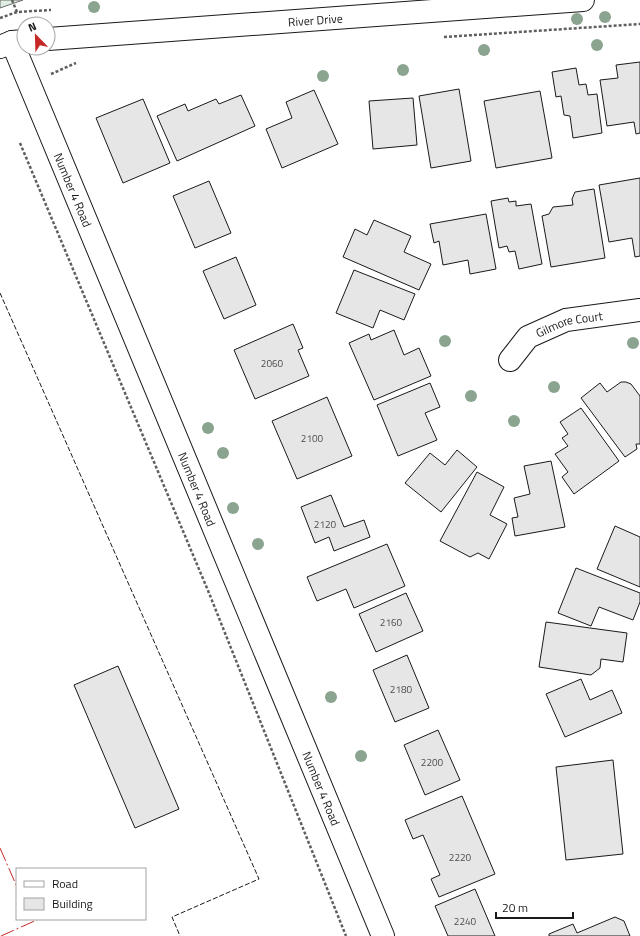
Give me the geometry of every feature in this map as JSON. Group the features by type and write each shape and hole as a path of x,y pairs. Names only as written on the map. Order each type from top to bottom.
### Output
{"street":[{"name":"River Drive","path":"56,38 583,0"},
{"name":"Number 4 Road","path":"12,43 383,936"},
{"name":"Gilmore Court","path":"510,360 528,337 566,320 640,310"}],"path":[{"path":"12,0 16,12"},
{"path":"0,18 16,12 51,10"},
{"path":"20,143 209,593 346,936"}],"green space":[{"path":"0,0 23,0 0,8"}],"building":[{"path":"640,62 640,133 636,134 634,122 607,126 600,80 618,78 616,65"},
{"path":"576,68 579,85 586,84 588,95 597,94 602,133 573,138 570,116 564,115 561,96 556,97 552,72"},
{"path":"459,89 471,161 431,168 419,96"},
{"path":"314,90 338,144 282,168 266,129 292,118 286,102"},
{"path":"540,91 552,158 496,168 484,101"},
{"path":"241,95 255,126 177,161 157,116 185,104 188,111 216,99 219,104"},
{"path":"413,98 417,145 373,149 369,101"},
{"path":"143,99 170,163 123,183 96,118"},
{"path":"640,178 640,256 635,257 632,238 609,242 599,185"},
{"path":"209,181 231,233 195,248 173,196"},
{"path":"594,189 605,258 551,267 542,216 549,214 553,207 573,205 572,199 575,192"},
{"path":"508,198 509,202 516,201 516,206 531,204 542,264 519,269 515,251 509,252 507,246 499,248 491,201"},
{"path":"486,214 496,269 470,274 468,260 443,265 439,241 434,243 430,224"},
{"path":"374,220 411,236 404,252 431,264 419,290 343,257 355,229 367,235"},
{"path":"236,257 256,305 224,319 203,271"},
{"path":"354,270 415,294 404,320 380,310 373,328 336,313"},
{"path":"293,324 303,348 298,350 309,376 255,399 234,350"},
{"path":"394,330 404,355 419,348 431,376 374,400 349,343 369,334 371,340"},
{"path":"621,382 631,384 640,396 640,444 636,444 637,449 625,457 581,398 600,383 607,392"},
{"path":"430,383 440,407 425,413 437,440 398,456 377,405"},
{"path":"327,397 352,456 297,479 272,421"},
{"path":"581,408 619,461 574,494 562,477 568,472 555,454 568,446 562,438 568,434 560,422"},
{"path":"457,450 477,467 441,512 405,483 430,453 445,465"},
{"path":"551,461 565,527 515,536 512,518 518,517 514,498 530,494 524,466"},
{"path":"477,472 504,487 490,515 507,524 489,559 478,553 470,557 440,541"},
{"path":"331,495 344,527 364,520 370,537 334,551 329,537 315,543 301,507"},
{"path":"615,526 640,537 640,587 597,569"},
{"path":"387,544 405,586 354,608 346,589 317,601 307,577"},
{"path":"576,568 640,593 640,602 633,620 599,607 591,626 558,613"},
{"path":"406,593 423,631 376,652 359,614"},
{"path":"546,622 627,633 623,662 601,659 600,668 591,675 539,667"},
{"path":"407,655 429,708 395,722 373,670"},
{"path":"118,666 179,809 135,828 74,685"},
{"path":"581,679 590,700 612,690 622,713 565,737 546,694"},
{"path":"438,730 460,780 425,795 404,745"},
{"path":"613,760 623,854 566,860 556,767"},
{"path":"462,796 495,874 439,897 431,879 440,875 423,835 413,839 405,820"},
{"path":"475,889 495,936 448,936 435,906"},
{"path":"615,917 624,921 630,936 549,936 549,934 573,924 577,933"}],"fence":[{"path":"0,293 259,879 172,917 180,936"}],"power":[{"path":"0,848 16,885"},
{"path":"1,936 37,920"}]}
